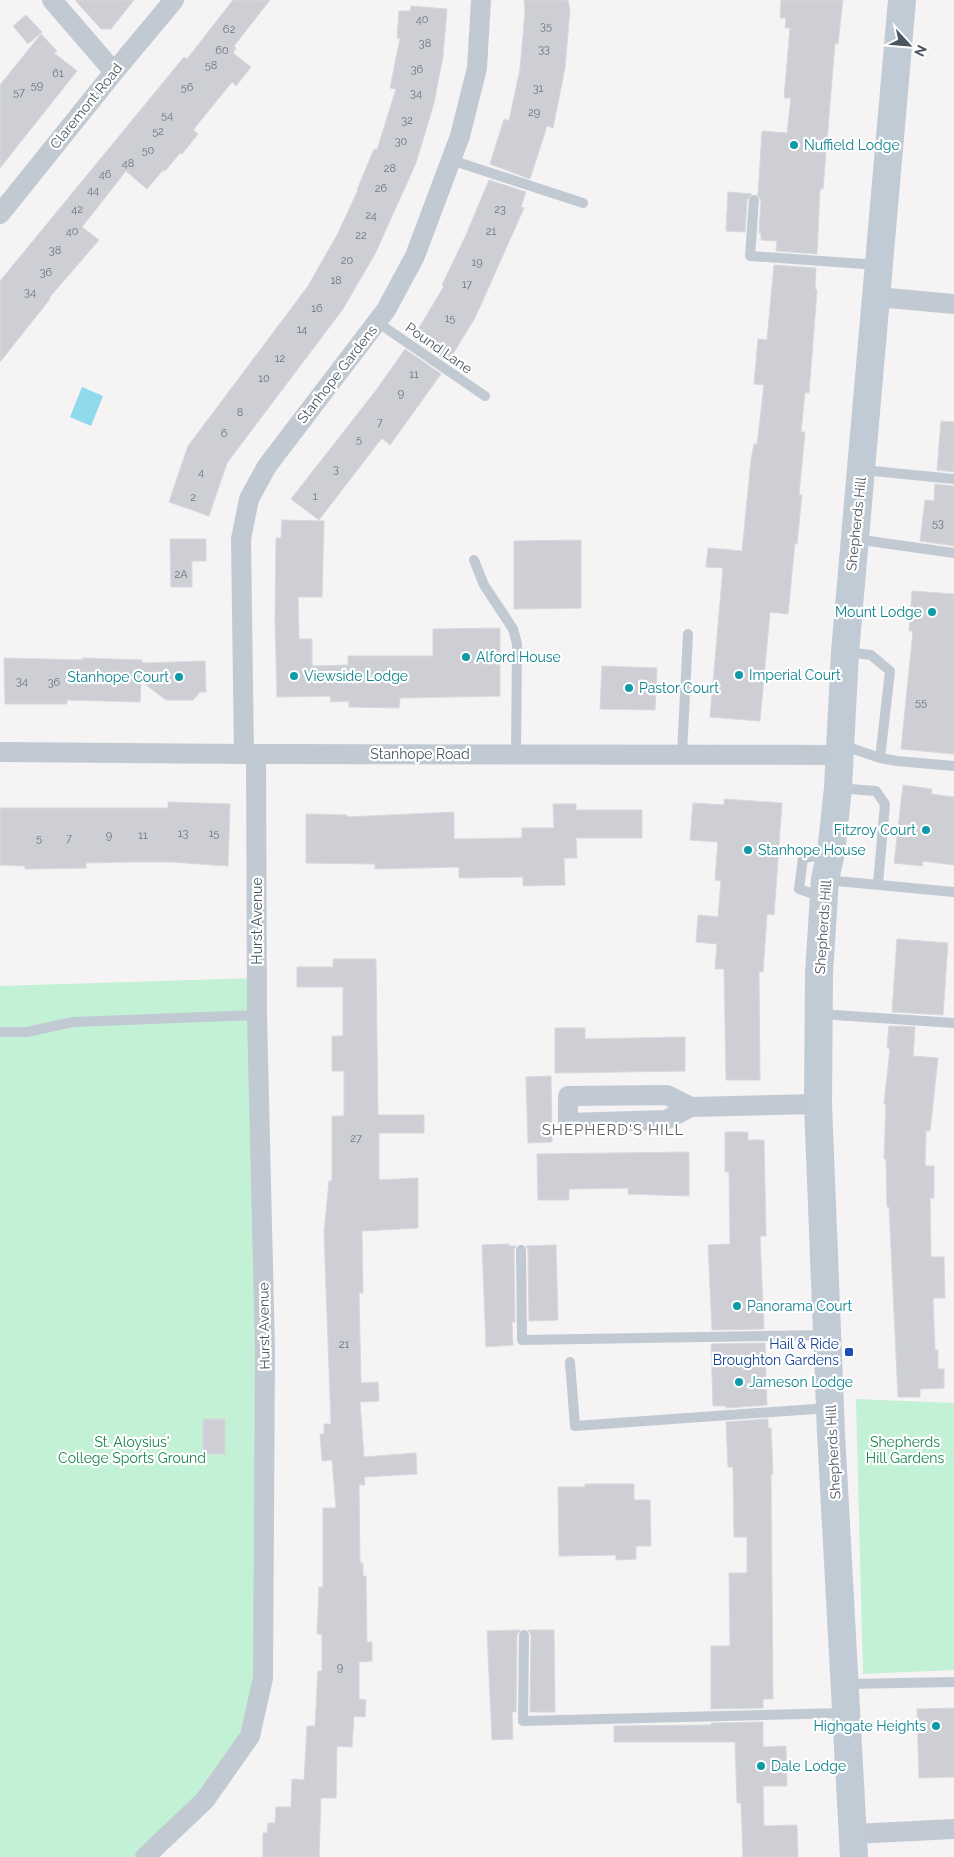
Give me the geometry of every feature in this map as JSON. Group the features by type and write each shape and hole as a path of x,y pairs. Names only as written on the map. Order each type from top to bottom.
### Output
{"street":[{"path":"52,0 114,72"},
{"name":"Claremont Road","path":"0,214 174,0"},
{"name":"Stanhope Gardens","path":"250,754 241,539 249,499 267,466 386,310 415,256 460,136 476,68 481,0"},
{"name":"Shepherds Hill","path":"854,1845 830,1408 818,1104 819,974 825,889 838,788 844,652 862,469 902,0"},
{"path":"877,297 954,304"},
{"name":"Stanhope Road","path":"0,752 682,754 841,750"},
{"name":"Hurst Avenue","path":"145,1857 205,1800 250,1736 263,1678 265,1350 250,754"},
{"path":"691,1107 667,1095 568,1096 568,1123 666,1120 691,1107 818,1104"},
{"path":"854,1845 954,1830"}],"lane":[{"path":"451,160 583,203"},
{"path":"754,200 750,256 879,265"},
{"name":"Pound Lane","path":"377,322 485,396"},
{"path":"862,469 954,479"},
{"path":"854,539 954,553"},
{"path":"474,560 484,584 513,629 517,644 516,754"},
{"path":"682,754 688,634"},
{"path":"844,652 871,655 890,671 880,758"},
{"path":"841,750 897,761 954,766"},
{"path":"838,788 876,791 885,804 878,884"},
{"path":"825,889 878,884 954,892"},
{"path":"819,1014 954,1023"},
{"path":"0,1032 27,1032 73,1022 257,1015"},
{"path":"521,1250 522,1340 828,1335"},
{"path":"570,1362 574,1426 830,1408"},
{"path":"524,1635 523,1721 847,1713"},
{"path":"846,1684 954,1682"}],"green space":[{"name":"St. Aloysius' College Sports Ground","path":"257,978 263,1549 250,1736 145,1857 0,1857 0,986"},
{"name":"Shepherds Hill Gardens","path":"856,1399 954,1403 954,1670 863,1674"}],"water":[{"path":"82,387 103,396 91,426 70,417"}],"building":[{"path":"75,0 134,0 111,29 101,29"},
{"path":"233,0 270,0 234,46 236,48 233,53 251,67 236,86 232,82 193,130 198,134 182,154 180,153 165,171 163,170 147,189 126,171 82,227 99,240 49,298 0,362 0,281 184,57 187,59"},
{"path":"524,0 568,0 570,10 565,68 553,128 547,126 530,179 490,164 504,119 509,121 520,69 525,12"},
{"path":"781,0 843,0 838,44 835,43 823,189 820,189 817,254 776,251 777,241 761,240 761,233 759,233 761,200 757,194 762,131 787,133 791,98 784,98 790,28 785,28 786,18 780,18"},
{"path":"411,6 447,9 443,56 434,103 416,163 375,254 343,309 227,463 209,516 169,502 188,446 308,286 337,235 358,190 374,149 377,150 396,89 390,88 400,38 397,38 399,11 410,11"},
{"path":"26,15 42,32 28,44 13,26"},
{"path":"41,34 57,51 54,53 77,71 0,168 0,85"},
{"path":"489,180 526,192 521,207 524,208 475,318 448,362 413,338 444,286 442,285"},
{"path":"728,192 752,194 747,200 745,232 726,231"},
{"path":"774,265 816,268 815,289 817,290 809,393 805,392 801,432 805,432 799,495 802,495 788,614 770,612 760,721 710,717 723,568 706,567 708,548 742,551 751,460 754,444 757,444 764,385 754,384 758,339 767,340"},
{"path":"405,349 441,374 390,445 382,438 319,520 291,499 377,389"},
{"path":"941,421 954,422 954,472 937,470"},
{"path":"935,484 954,486 954,546 920,541 925,500 934,501"},
{"path":"282,520 324,521 322,597 298,597 299,639 312,639 312,666 348,665 348,656 433,656 433,629 500,628 500,696 400,698 399,708 349,707 349,701 331,702 330,696 277,697 275,621 276,538 281,538"},
{"path":"170,539 206,539 206,561 192,561 192,587 171,587"},
{"name":"Alford House","path":"581,540 581,608 514,609 514,541"},
{"path":"912,591 954,594 954,754 901,749 913,631 909,631"},
{"path":"4,658 142,660 142,663 205,661 206,692 200,692 193,700 166,700 141,681 140,702 67,700 67,704 5,704"},
{"name":"Pastor Court","path":"602,666 657,668 655,710 600,709"},
{"name":"Fitzroy Court","path":"903,785 932,789 931,794 954,797 954,865 923,861 922,866 894,863"},
{"path":"724,799 782,803 774,915 767,914 763,972 759,972 760,1080 726,1080 724,969 715,969 717,944 696,942 698,915 718,917 721,881 715,880 718,842 690,840 693,803 724,805"},
{"path":"168,802 230,804 228,866 172,862 128,862 86,863 86,868 25,869 25,866 0,865 0,808 168,808"},
{"path":"553,804 576,804 576,810 642,810 642,838 576,838 577,858 564,858 565,885 523,886 523,877 459,878 459,867 375,869 375,864 306,863 306,814 347,815 347,817 454,812 454,839 522,838 522,828 554,828"},
{"path":"897,939 948,943 943,1015 892,1012"},
{"path":"333,959 376,959 378,1115 424,1115 424,1133 379,1133 379,1180 418,1178 418,1228 362,1231 363,1293 359,1293 361,1383 378,1382 379,1401 360,1402 364,1457 416,1453 417,1474 364,1477 365,1485 359,1485 360,1563 363,1563 363,1576 366,1576 367,1642 372,1642 372,1661 359,1662 359,1699 366,1700 365,1717 354,1716 352,1747 337,1746 336,1798 321,1798 319,1857 263,1857 263,1833 267,1833 268,1823 275,1823 276,1807 291,1807 292,1779 304,1780 307,1726 315,1726 318,1671 322,1671 322,1634 317,1634 319,1587 323,1587 323,1508 336,1508 332,1460 322,1461 320,1434 324,1434 324,1424 331,1424 324,1233 329,1181 332,1181 332,1116 344,1116 344,1071 332,1071 332,1036 343,1036 343,987 297,987 297,967 333,967"},
{"path":"889,1026 915,1027 913,1056 938,1058 930,1131 926,1131 925,1166 934,1166 934,1198 930,1198 931,1257 944,1257 945,1298 933,1298 935,1350 938,1350 938,1369 944,1369 944,1388 920,1389 920,1397 898,1397 889,1207 887,1207 886,1159 884,1159 886,1104 884,1104 890,1049 887,1048"},
{"path":"555,1028 585,1028 585,1039 685,1037 685,1071 555,1073"},
{"path":"551,1076 552,1142 528,1143 526,1077"},
{"path":"725,1132 748,1132 748,1140 764,1140 766,1236 760,1236 764,1329 712,1330 708,1245 730,1244 729,1172 725,1172"},
{"path":"689,1152 689,1196 628,1194 628,1188 569,1189 569,1200 538,1200 537,1154"},
{"path":"509,1244 509,1246 516,1246 514,1250 515,1322 512,1322 513,1345 486,1347 482,1245"},
{"path":"556,1245 558,1320 529,1321 528,1250 526,1246"},
{"name":"Jameson Lodge","path":"765,1343 767,1405 726,1408 726,1406 713,1406 711,1345"},
{"path":"203,1419 225,1419 225,1454 203,1454"},
{"path":"768,1419 768,1428 771,1428 773,1474 771,1474 773,1699 763,1699 763,1708 711,1709 711,1646 730,1646 729,1573 747,1573 747,1537 734,1537 733,1467 728,1467 726,1422"},
{"path":"585,1484 634,1484 634,1500 650,1500 651,1546 636,1546 636,1559 616,1560 616,1555 559,1556 558,1487 585,1487"},
{"path":"520,1630 517,1635 516,1712 512,1712 513,1739 492,1740 487,1631"},
{"path":"528,1630 554,1630 555,1712 530,1712 531,1635"},
{"name":"Highgate Heights","path":"954,1708 954,1777 919,1778 917,1709"},
{"path":"763,1722 763,1747 786,1746 787,1786 763,1786 764,1826 797,1825 798,1857 743,1857 741,1803 737,1803 735,1742 614,1742 614,1726 711,1725 711,1723"}],"place":[{"name":"Nuffield Lodge","path":"794,145"},
{"name":"Mount Lodge","path":"932,612"},
{"name":"Alford House","path":"466,657"},
{"name":"Imperial Court","path":"739,675"},
{"name":"Viewside Lodge","path":"294,676"},
{"name":"Stanhope Court","path":"179,677"},
{"name":"Pastor Court","path":"629,688"},
{"name":"Fitzroy Court","path":"926,830"},
{"name":"Stanhope House","path":"748,850"},
{"name":"Panorama Court","path":"737,1306"},
{"name":"Hail & Ride Broughton Gardens","path":"849,1352"},
{"name":"Jameson Lodge","path":"739,1382"},
{"name":"Highgate Heights","path":"936,1726"},
{"name":"Dale Lodge","path":"761,1766"}],"district":[{"name":"SHEPHERD'S HILL","path":"613,1130"}]}
